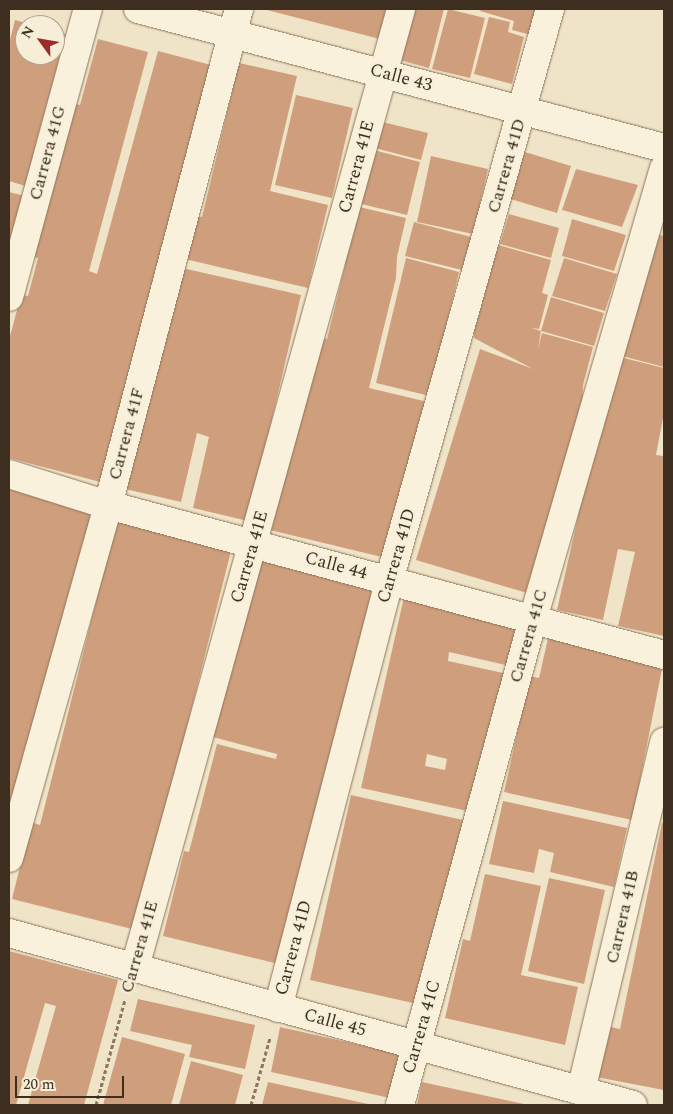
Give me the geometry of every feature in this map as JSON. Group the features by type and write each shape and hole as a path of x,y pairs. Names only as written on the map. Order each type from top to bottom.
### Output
{"street":[{"name":"Carrera 41G","path":"9,297 88,9"},
{"name":"Calle 43","path":"138,9 235,21 383,73 664,148"},
{"name":"Carrera 41E","path":"135,966 254,544 401,9"},
{"name":"Carrera 41D","path":"278,1008 389,580 523,111 550,9"},
{"name":"Carrera 41F","path":"9,858 108,505 235,21"},
{"name":"Carrera 41C","path":"400,1105 533,619 664,169"},
{"name":"Calle 44","path":"9,474 108,505 664,655"},
{"name":"Carrera 41B","path":"581,1091 664,742"},
{"name":"Calle 45","path":"9,933 135,966 278,1008 633,1105"}],"path":[{"name":"Carrera 41E","path":"96,1105 135,966"},
{"name":"Carrera 41D","path":"251,1105 278,1008"}],"building":[{"path":"263,9 388,9 380,39"},
{"path":"407,9 444,9 429,68 396,59"},
{"path":"448,9 485,18 470,78 432,69"},
{"path":"481,9 538,9 531,35 512,30 514,21 480,11"},
{"path":"489,17 510,22 508,32 524,37 512,84 474,74"},
{"path":"15,20 15,65 58,65 34,151 42,153 32,188 9,181 9,44"},
{"path":"98,39 148,52 89,271 97,274 158,51 215,66 104,483 9,458 9,340 21,295 28,296 38,258 33,257 74,104 80,105"},
{"path":"239,63 297,76 270,191 328,205 308,288 185,259 195,216 202,217"},
{"path":"296,95 353,108 332,198 275,185"},
{"path":"374,120 428,133 421,160 367,146"},
{"path":"366,148 420,162 407,215 353,202"},
{"path":"515,149 571,166 557,213 501,196"},
{"path":"431,156 488,169 473,234 417,222"},
{"path":"576,169 638,185 622,227 562,210"},
{"path":"9,192 25,196 9,254"},
{"path":"355,206 406,218 397,257 396,278 369,388 428,402 390,559 270,530 317,337 327,339 345,266 345,245"},
{"path":"509,214 559,228 551,258 500,244"},
{"path":"572,219 626,235 614,271 562,256"},
{"path":"414,222 475,238 466,271 405,256"},
{"path":"652,233 664,236 664,367 622,356"},
{"path":"495,244 551,260 542,293 548,295 539,329 531,328 541,331 538,349 542,333 593,347 583,385 582,408 527,593 416,560 480,349 533,369 474,338 473,310"},
{"path":"406,258 459,272 430,396 376,383"},
{"path":"564,258 617,274 605,311 552,296"},
{"path":"178,267 301,295 248,521 193,508 209,437 197,433 181,502 125,489"},
{"path":"551,297 604,313 594,346 541,331"},
{"path":"620,357 664,368 664,413 656,455 664,456 664,636 618,626 635,552 618,549 603,620 557,610 595,441"},
{"path":"9,481 103,509 9,831"},
{"path":"117,518 232,547 136,930 12,899 31,822 40,825"},
{"path":"259,554 375,582 279,964 163,936 184,851 189,852 217,744 276,759 277,754 213,737"},
{"path":"404,597 520,622 510,666 449,652 448,661 508,674 477,813 361,788","holes":["427,754 447,759 445,770 425,766"]},
{"path":"549,634 664,659 632,820 504,792 530,676 539,678"},
{"path":"351,795 463,820 422,1005 310,980"},
{"path":"503,801 627,828 614,887 550,872 554,853 539,849 534,873 489,864"},
{"path":"662,823 664,824 664,1090 596,1077 606,1026 620,1029"},
{"path":"485,874 541,886 521,975 578,987 565,1045 445,1018 463,939 470,941"},
{"path":"549,878 605,890 584,984 528,971"},
{"path":"9,951 118,980 84,1105 28,1105 56,1006 45,1003 16,1105 9,1105"},
{"path":"138,999 255,1025 245,1069 189,1057 192,1045 130,1031"},
{"path":"280,1027 400,1054 390,1098 271,1072"},
{"path":"122,1037 185,1054 171,1105 103,1105"},
{"path":"191,1061 243,1075 235,1105 179,1105"},
{"path":"268,1082 368,1104 368,1105 262,1105"},
{"path":"422,1082 524,1104 524,1105 417,1105"}]}
